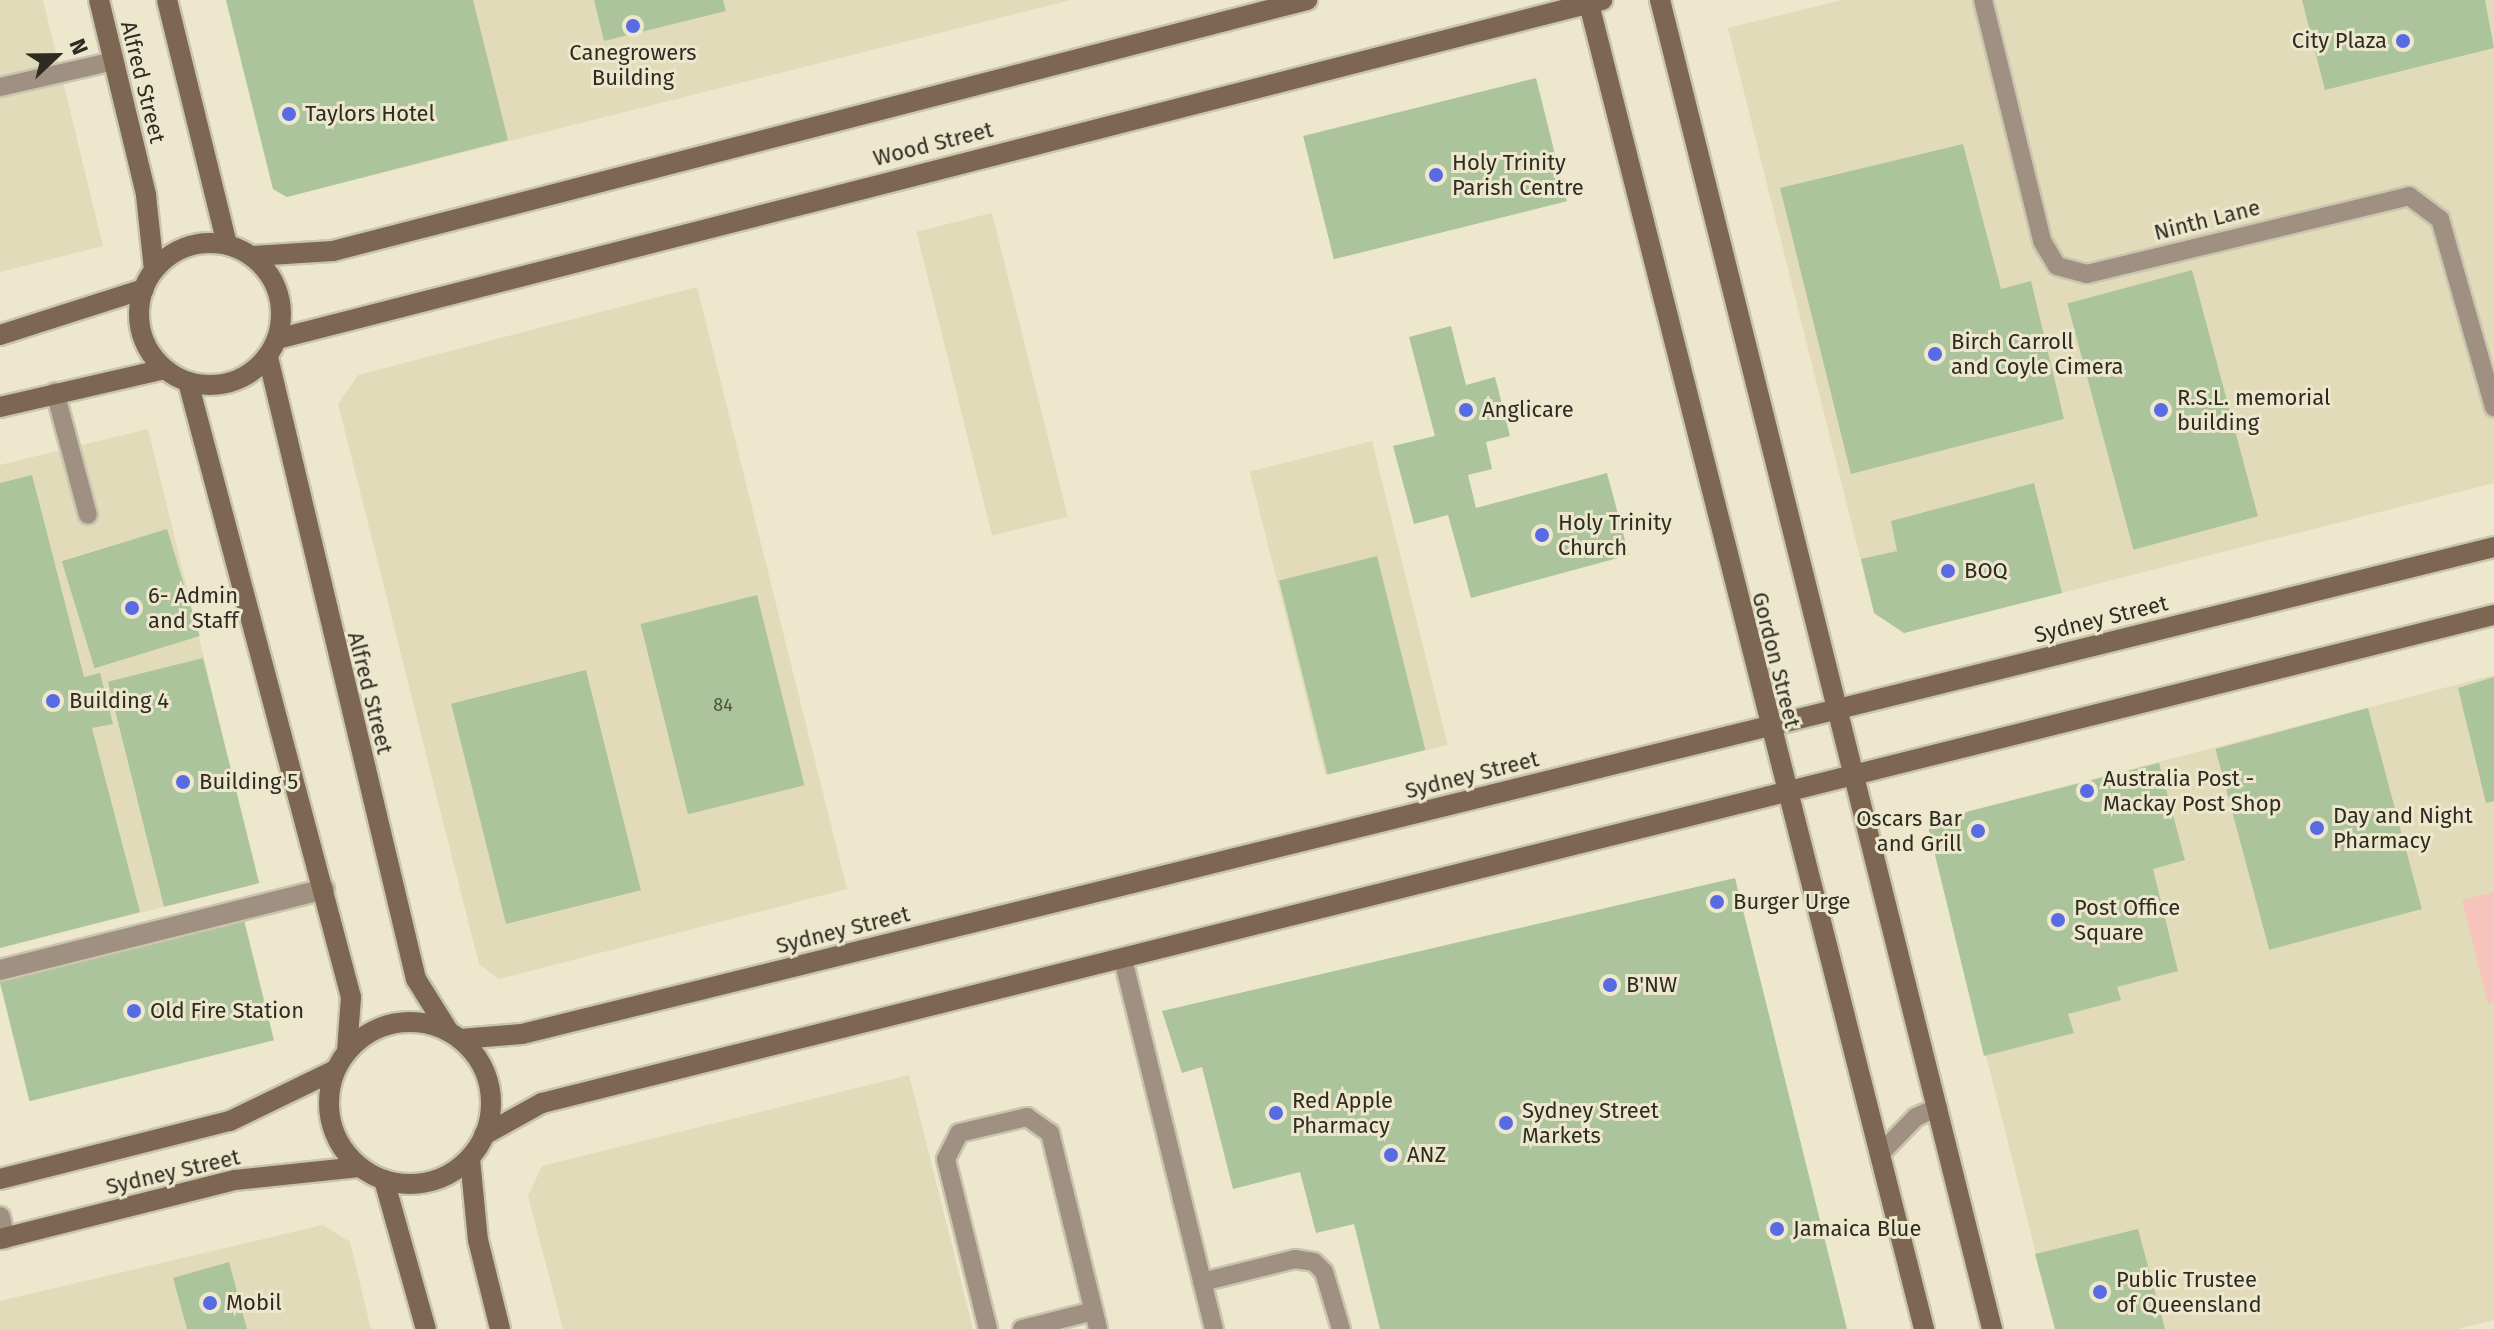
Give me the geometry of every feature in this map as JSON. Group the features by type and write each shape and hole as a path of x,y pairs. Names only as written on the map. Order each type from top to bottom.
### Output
{"main road":[{"name":"Alfred Street","path":"99,0 146,195 154,270"},
{"name":"Alfred Street","path":"167,0 227,244"},
{"name":"Wood Street","path":"253,256 333,251 1307,0"},
{"path":"1660,0 1858,778 1992,1329"},
{"name":"Wood Street","path":"273,348 1593,1"},
{"name":"Gordon Street","path":"1593,1 1785,796 1924,1329"},
{"path":"227,244 253,256 279,294 273,348 232,383 188,382 164,369 141,332 144,289 154,270 187,247 227,244"},
{"path":"0,335 144,289"},
{"name":"Alfred Street","path":"273,348 416,979 454,1035"},
{"path":"0,407 164,369"},
{"path":"188,382 351,997 347,1052"},
{"name":"Sydney Street","path":"454,1035 522,1034 2494,547"},
{"path":"484,1135 542,1103 1858,778 2494,615"},
{"path":"402,1021 454,1035 488,1083 484,1135 470,1159 430,1182 384,1180 359,1167 334,1132 335,1070 347,1052 378,1027 402,1021"},
{"name":"Sydney Street","path":"0,1179 230,1121 335,1070"},
{"path":"470,1159 478,1240 500,1329"},
{"name":"Sydney Street","path":"3,1238 235,1180 359,1167"},
{"path":"384,1180 426,1329"}],"street":[{"path":"0,970 324,889"},
{"path":"0,1217 3,1238"}],"lane":[{"name":"Ninth Lane","path":"1983,0 2042,241 2057,266 2087,274 2409,196 2440,219 2494,407"},
{"path":"0,87 114,61"},
{"path":"55,392 88,515"},
{"path":"1123,959 1214,1329"},
{"path":"1879,1155 1916,1117 1938,1107"},
{"path":"988,1329 946,1159 959,1133 1027,1117 1050,1133 1096,1320 1022,1329"},
{"path":"1202,1282 1295,1259 1314,1262 1328,1280 1341,1329"}],"shaded area":[{"path":"0,0 43,0 103,246 0,272"},
{"path":"226,0 1071,0 286,197 273,189"},
{"path":"1842,0 2494,0 2494,483 1904,633 1874,613 1728,28"},
{"path":"992,213 1068,517 992,536 916,232"},
{"path":"697,287 847,889 499,979 479,964 338,404 358,375"},
{"path":"148,429 259,883 0,948 0,465"},
{"path":"1372,441 1448,745 1325,775 1250,471"},
{"path":"2494,675 2494,1320 2457,1329 2055,1329 1927,822"},
{"path":"2494,892 2494,1002 2488,1004 2462,900"},
{"path":"909,1075 973,1329 563,1329 528,1196 542,1166"},
{"path":"323,1225 350,1242 371,1329 0,1329 0,1301"}],"building":[{"path":"226,0 473,0 508,140 287,197 273,189"},
{"name":"Canegrowers Building","path":"594,0 723,0 726,11 604,41"},
{"name":"City Plaza","path":"2302,0 2485,0 2494,48 2325,90"},
{"path":"1536,78 1567,201 1334,259 1303,136"},
{"name":"Birch Carroll and Coyle Cimera","path":"1963,144 2001,289 2031,281 2064,419 1851,474 1780,188"},
{"name":"R.S.L. memorial building","path":"2192,270 2258,516 2133,550 2067,303"},
{"path":"1451,326 1466,385 1495,377 1510,436 1486,442 1492,469 1468,475 1476,508 1607,473 1629,555 1471,598 1448,515 1414,524 1393,446 1435,436 1409,337"},
{"name":"Building 4","path":"32,475 84,677 100,673 113,724 92,728 140,912 0,948 0,483"},
{"path":"2034,483 2062,593 1904,633 1874,613 1861,559 1897,551 1891,521"},
{"name":"6- Admin and Staff","path":"167,529 200,636 95,668 62,561"},
{"path":"1377,556 1425,750 1327,774 1279,580"},
{"path":"757,595 804,785 688,814 641,624"},
{"name":"Building 5","path":"203,658 259,883 164,907 108,682"},
{"path":"586,670 641,890 506,924 451,704"},
{"path":"2494,677 2494,801 2486,803 2458,688"},
{"name":"Day and Night Pharmacy","path":"2368,708 2422,909 2269,950 2215,749"},
{"name":"Post Office Square","path":"2159,763 2185,860 2153,869 2178,971 2117,987 2121,1000 2068,1014 2074,1033 1984,1056 1927,822"},
{"name":"Sydney Street Markets","path":"1735,878 1847,1329 1380,1329 1354,1224 1316,1233 1300,1172 1233,1189 1202,1067 1182,1073 1162,1011"},
{"name":"Old Fire Station","path":"244,920 274,1040 29,1101 0,981"},
{"name":"Public Trustee of Queensland","path":"2138,1229 2165,1329 2055,1329 2035,1254"},
{"name":"Mobil","path":"229,1262 247,1329 187,1329 173,1278"}],"place":[{"name":"Canegrowers Building","path":"633,26"},
{"name":"City Plaza","path":"2403,41"},
{"name":"Taylors Hotel","path":"289,114"},
{"name":"Holy Trinity Parish Centre","path":"1436,175"},
{"name":"Birch Carroll and Coyle Cimera","path":"1935,354"},
{"name":"Anglicare","path":"1466,410"},
{"name":"R.S.L. memorial building","path":"2161,410"},
{"name":"Holy Trinity Church","path":"1542,535"},
{"name":"BOQ","path":"1948,571"},
{"name":"6- Admin and Staff","path":"132,608"},
{"name":"Building 4","path":"53,701"},
{"name":"Building 5","path":"183,782"},
{"name":"Australia Post - Mackay Post Shop","path":"2087,791"},
{"name":"Day and Night Pharmacy","path":"2317,828"},
{"name":"Oscars Bar and Grill","path":"1978,831"},
{"name":"Burger Urge","path":"1717,902"},
{"name":"Post Office Square","path":"2058,920"},
{"name":"B'NW","path":"1610,985"},
{"name":"Old Fire Station","path":"134,1011"},
{"name":"Red Apple Pharmacy","path":"1276,1113"},
{"name":"Sydney Street Markets","path":"1506,1123"},
{"name":"ANZ","path":"1391,1155"},
{"name":"Jamaica Blue","path":"1777,1229"},
{"name":"Public Trustee of Queensland","path":"2100,1292"},
{"name":"Mobil","path":"210,1303"}]}
